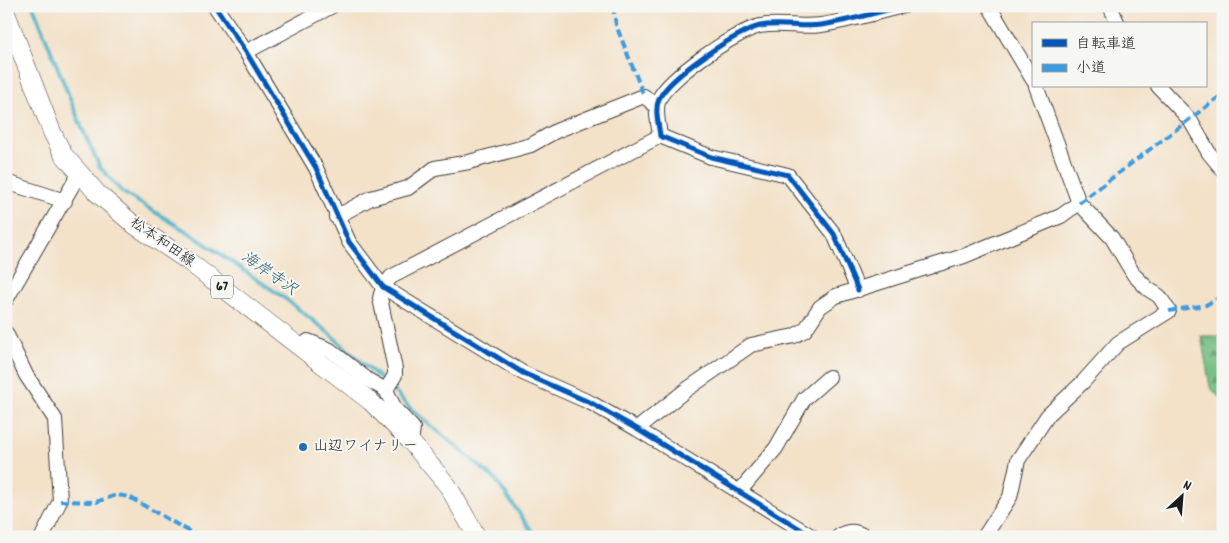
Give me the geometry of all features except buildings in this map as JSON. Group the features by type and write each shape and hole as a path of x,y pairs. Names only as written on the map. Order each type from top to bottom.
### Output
{"main road":[{"name":"松本和田線","path":"6,13 52,132 63,154 79,174 114,210 188,260 370,400 411,442 448,486 478,537"}],"street":[{"path":"215,6 246,52 316,168 336,217 349,242 383,287 523,373 591,404 637,429 813,537"},
{"path":"246,52 332,6"},
{"path":"660,136 657,107 664,89 676,77 746,31 761,26 821,25 904,6"},
{"path":"989,6 1032,78"},
{"path":"1110,6 1117,22"},
{"path":"984,537 1010,497 1018,460 1048,415 1083,382 1118,343 1169,311 1160,296 1148,289 1134,275 1112,238 1079,203 1037,88"},
{"path":"1160,88 1190,120 1209,153 1223,170"},
{"path":"336,217 371,198 408,188 434,168 477,160 531,146 556,131 644,96 657,107"},
{"path":"386,390 395,375 395,369 380,298 383,287 391,277 660,136"},
{"path":"660,136 711,157 788,175 834,234 858,290"},
{"path":"6,300 79,174"},
{"path":"6,182 65,201"},
{"path":"637,429 686,390 751,345 794,336 805,330 820,307 836,296 964,256 1061,216 1079,203"},
{"path":"6,332 26,375 55,418 60,501 42,537"},
{"path":"301,347 308,341 322,345 386,390 395,409 413,428 411,442"},
{"path":"739,492 776,448 804,399 829,377"},
{"path":"838,537 843,533 855,531 866,537"}],"green space":[{"path":"1201,336 1223,336 1223,402 1210,387"}],"waterway":[{"name":"海岸寺沢","path":"33,6 81,126 100,167 122,192 191,234 287,300 330,334 385,383"},
{"name":"海岸寺沢","path":"390,387 410,408 495,479 536,537"}],"marked path":[{"path":"613,6 616,25 644,96"},
{"path":"1079,203 1223,94"},
{"path":"1169,311 1206,305 1223,295"},
{"path":"60,501 96,502 117,495 129,497 199,537"}],"cycle path":[{"path":"215,6 246,52 316,168 349,242 383,287 523,373 591,403 637,429 813,537"},
{"path":"858,290 834,234 788,175 711,157 660,136 657,113 658,103 665,90 689,68 721,45 749,30 768,25 821,25 904,6"}],"place":[{"name":"山辺ワイナリー","path":"303,447"}]}
